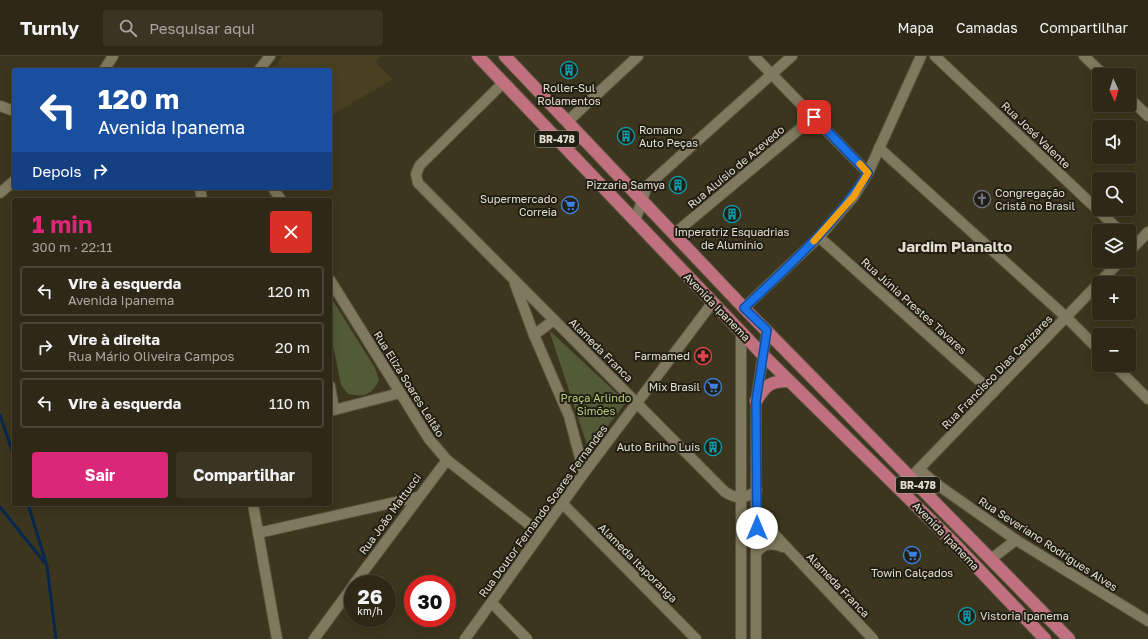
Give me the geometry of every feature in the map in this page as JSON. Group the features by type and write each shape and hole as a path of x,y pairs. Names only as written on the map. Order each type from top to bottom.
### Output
{"main road":[{"name":"Avenida Ipanema","path":"478,56 763,355 951,540 1044,639"},
{"name":"Avenida Ipanema","path":"505,56 744,308 915,473 990,559 1069,639"},
{"path":"756,401 764,389 775,381 789,381"}],"street":[{"path":"105,68 113,56"},
{"path":"261,68 270,56"},
{"path":"567,122 638,56"},
{"path":"754,56 868,173"},
{"path":"635,221 647,186 792,56"},
{"path":"744,308 819,237 854,196 868,173 921,56"},
{"name":"Rua José Valente","path":"935,56 1113,224"},
{"path":"1084,56 1097,68"},
{"name":"Alameda Franca","path":"503,83 420,165 416,174 418,183 725,492 731,496 741,497"},
{"path":"1136,105 1148,116"},
{"path":"0,106 12,110"},
{"name":"Rua Aluísio de Azevedo","path":"674,234 814,117"},
{"path":"879,148 1066,317 1092,343"},
{"path":"0,194 12,183"},
{"path":"1136,242 1148,232"},
{"name":"Rua Júnia Prestes Tavares","path":"819,237 993,393"},
{"name":"Rua Francisco Dias Canizares","path":"1106,276 1113,268"},
{"name":"Alameda Franca","path":"514,280 534,335 569,416 584,473"},
{"name":"Rua Eliza Soares Leitão","path":"332,283 429,440 447,460 540,533"},
{"name":"Rua Francisco Dias Canizares","path":"915,473 1092,290"},
{"name":"Rua Doutor Fernando Soares Fernandes","path":"465,639 584,473 713,302"},
{"name":"Alameda Franca","path":"534,335 554,320"},
{"path":"756,639 756,401 767,330"},
{"path":"741,332 741,639"},
{"path":"1121,372 1148,399"},
{"path":"332,410 400,393"},
{"name":"Rua João Mattucci","path":"361,575 447,460"},
{"name":"Rua Severiano Rodrigues Alves","path":"915,473 934,483 1016,540 1148,621"},
{"path":"741,497 752,495 757,490"},
{"path":"258,533 418,497"},
{"name":"Alameda Itaporanga","path":"563,504 696,639"},
{"path":"254,506 277,639"},
{"name":"Alameda Franca","path":"757,516 785,548 873,639"},
{"path":"990,559 1016,540"},
{"path":"756,554 764,545 771,544 785,548"},
{"name":"Rua João Mattucci","path":"314,639 344,598"},
{"path":"492,603 527,639"}],"shaded area":[{"path":"283,56 381,56 375,62 393,79 332,115 332,68 274,68"}],"green space":[{"path":"332,299 375,368 379,380 371,392 363,395 348,394 341,385 332,340"},
{"name":"Praça Arlindo Simões","path":"549,330 626,402 589,451"}],"waterway":[{"path":"0,415 12,450"},
{"path":"29,506 47,566 56,639"},
{"path":"0,507 45,563"}],"slow traffic":[{"path":"814,241 854,196 868,173 860,164"}],"place":[{"name":"Roller-Sul Rolamentos","path":"569,70"},
{"name":"Romano Auto Peças","path":"626,136"},
{"name":"Pizzaria Samya","path":"678,185"},
{"name":"Congregação Cristã no Brasil","path":"982,199"},
{"name":"Supermercado Correia","path":"570,205"},
{"name":"Imperatriz Esquadrias de Aluminio","path":"732,214"},
{"name":"Farmamed","path":"703,356"},
{"name":"Mix Brasil","path":"713,387"},
{"name":"Auto Brilho Luis","path":"713,447"},
{"name":"Towin Calçados","path":"912,555"},
{"name":"Vistoria Ipanema","path":"967,616"}],"district":[{"name":"Jardim Planalto","path":"955,247"}],"route":[{"path":"757,528 756,401 766,346 767,330 744,308 819,237 854,196 868,173 814,117"}]}
